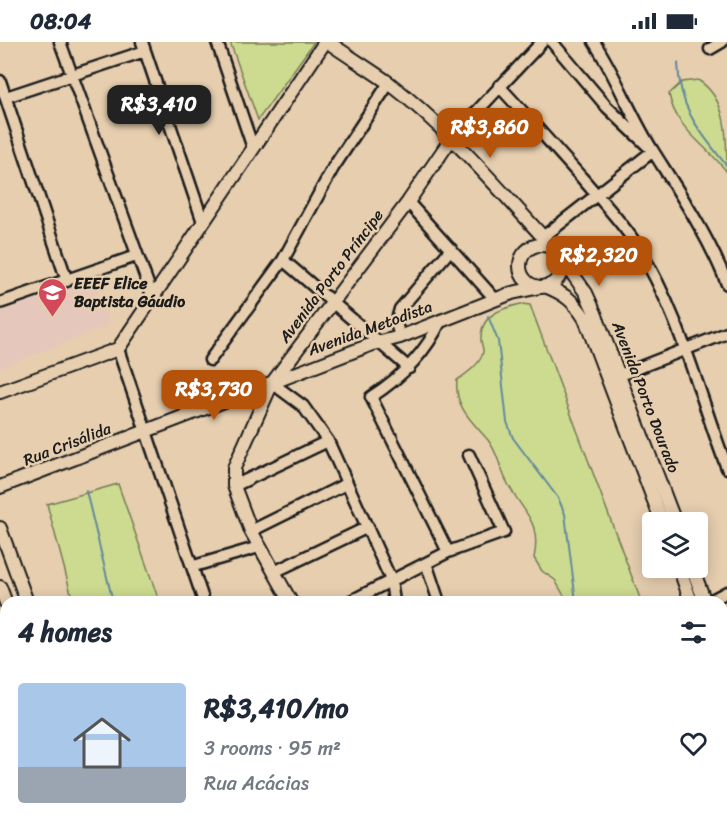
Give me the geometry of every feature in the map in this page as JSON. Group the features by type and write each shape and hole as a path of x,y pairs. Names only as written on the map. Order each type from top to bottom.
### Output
{"street":[{"path":"60,42 153,298"},
{"path":"217,42 253,148"},
{"path":"0,392 118,349 327,42"},
{"name":"Avenida Porto Dourado","path":"327,42 389,83 451,139 557,253 586,293 620,375 671,512"},
{"path":"451,139 542,42"},
{"path":"552,42 607,107 652,151"},
{"path":"594,42 608,62 652,151 683,199 727,284"},
{"path":"710,49 722,42"},
{"path":"6,97 144,46 203,222"},
{"path":"0,81 67,280"},
{"path":"210,360 283,260 333,168 389,83"},
{"path":"500,86 597,195 641,253 687,348 707,416 727,468"},
{"name":"Avenida Porto Príncipe","path":"234,486 234,468 272,383 334,303 451,139"},
{"path":"543,237 652,151"},
{"path":"408,202 495,299"},
{"path":"537,245 548,245 557,253 562,267 559,278 542,287 529,283 522,275 521,259 527,249 537,245"},
{"path":"400,337 396,323 400,309 451,249"},
{"path":"0,301 136,256"},
{"path":"283,260 409,368"},
{"name":"Avenida Porto Dourado","path":"542,287 564,293 574,302 585,319 658,512"},
{"name":"Avenida Metodista","path":"146,431 370,345 400,337 495,299 542,287"},
{"path":"441,320 434,336 409,368 371,397 448,552"},
{"path":"620,375 727,333"},
{"path":"118,349 194,566 202,596"},
{"path":"272,383 303,406 328,441 391,580 393,596"},
{"name":"Rua Crisálida","path":"0,487 146,431"},
{"path":"288,596 251,531 234,486 328,441"},
{"path":"360,596 448,552 504,532 469,455"},
{"path":"251,531 346,484"},
{"path":"274,572 368,527"},
{"path":"0,528 25,596"},
{"path":"194,566 259,547"},
{"path":"426,563 437,596"},
{"path":"682,578 690,596"},
{"path":"696,578 704,596"}],"shaded area":[{"name":"EEEF Elice Baptista Gáudio","path":"92,276 109,325 0,368 0,310"}],"green space":[{"path":"230,42 314,42 258,120"},
{"path":"698,80 708,88 720,107 727,145 727,172 685,127 672,106 669,94 682,82"},
{"path":"521,304 530,305 639,596 564,596 555,580 542,571 534,558 536,545 533,525 507,482 488,440 461,406 457,380 473,368 482,356 481,340 485,323 494,314"},
{"path":"118,484 157,596 72,596 47,504"}],"waterway":[{"path":"678,63 682,94 692,119 727,166"},
{"path":"488,316 498,341 507,422 513,438 558,498 565,514 575,596"},
{"path":"86,491 112,596"}],"place":[{"name":"EEEF Elice Baptista Gáudio","path":"53,318"}]}
